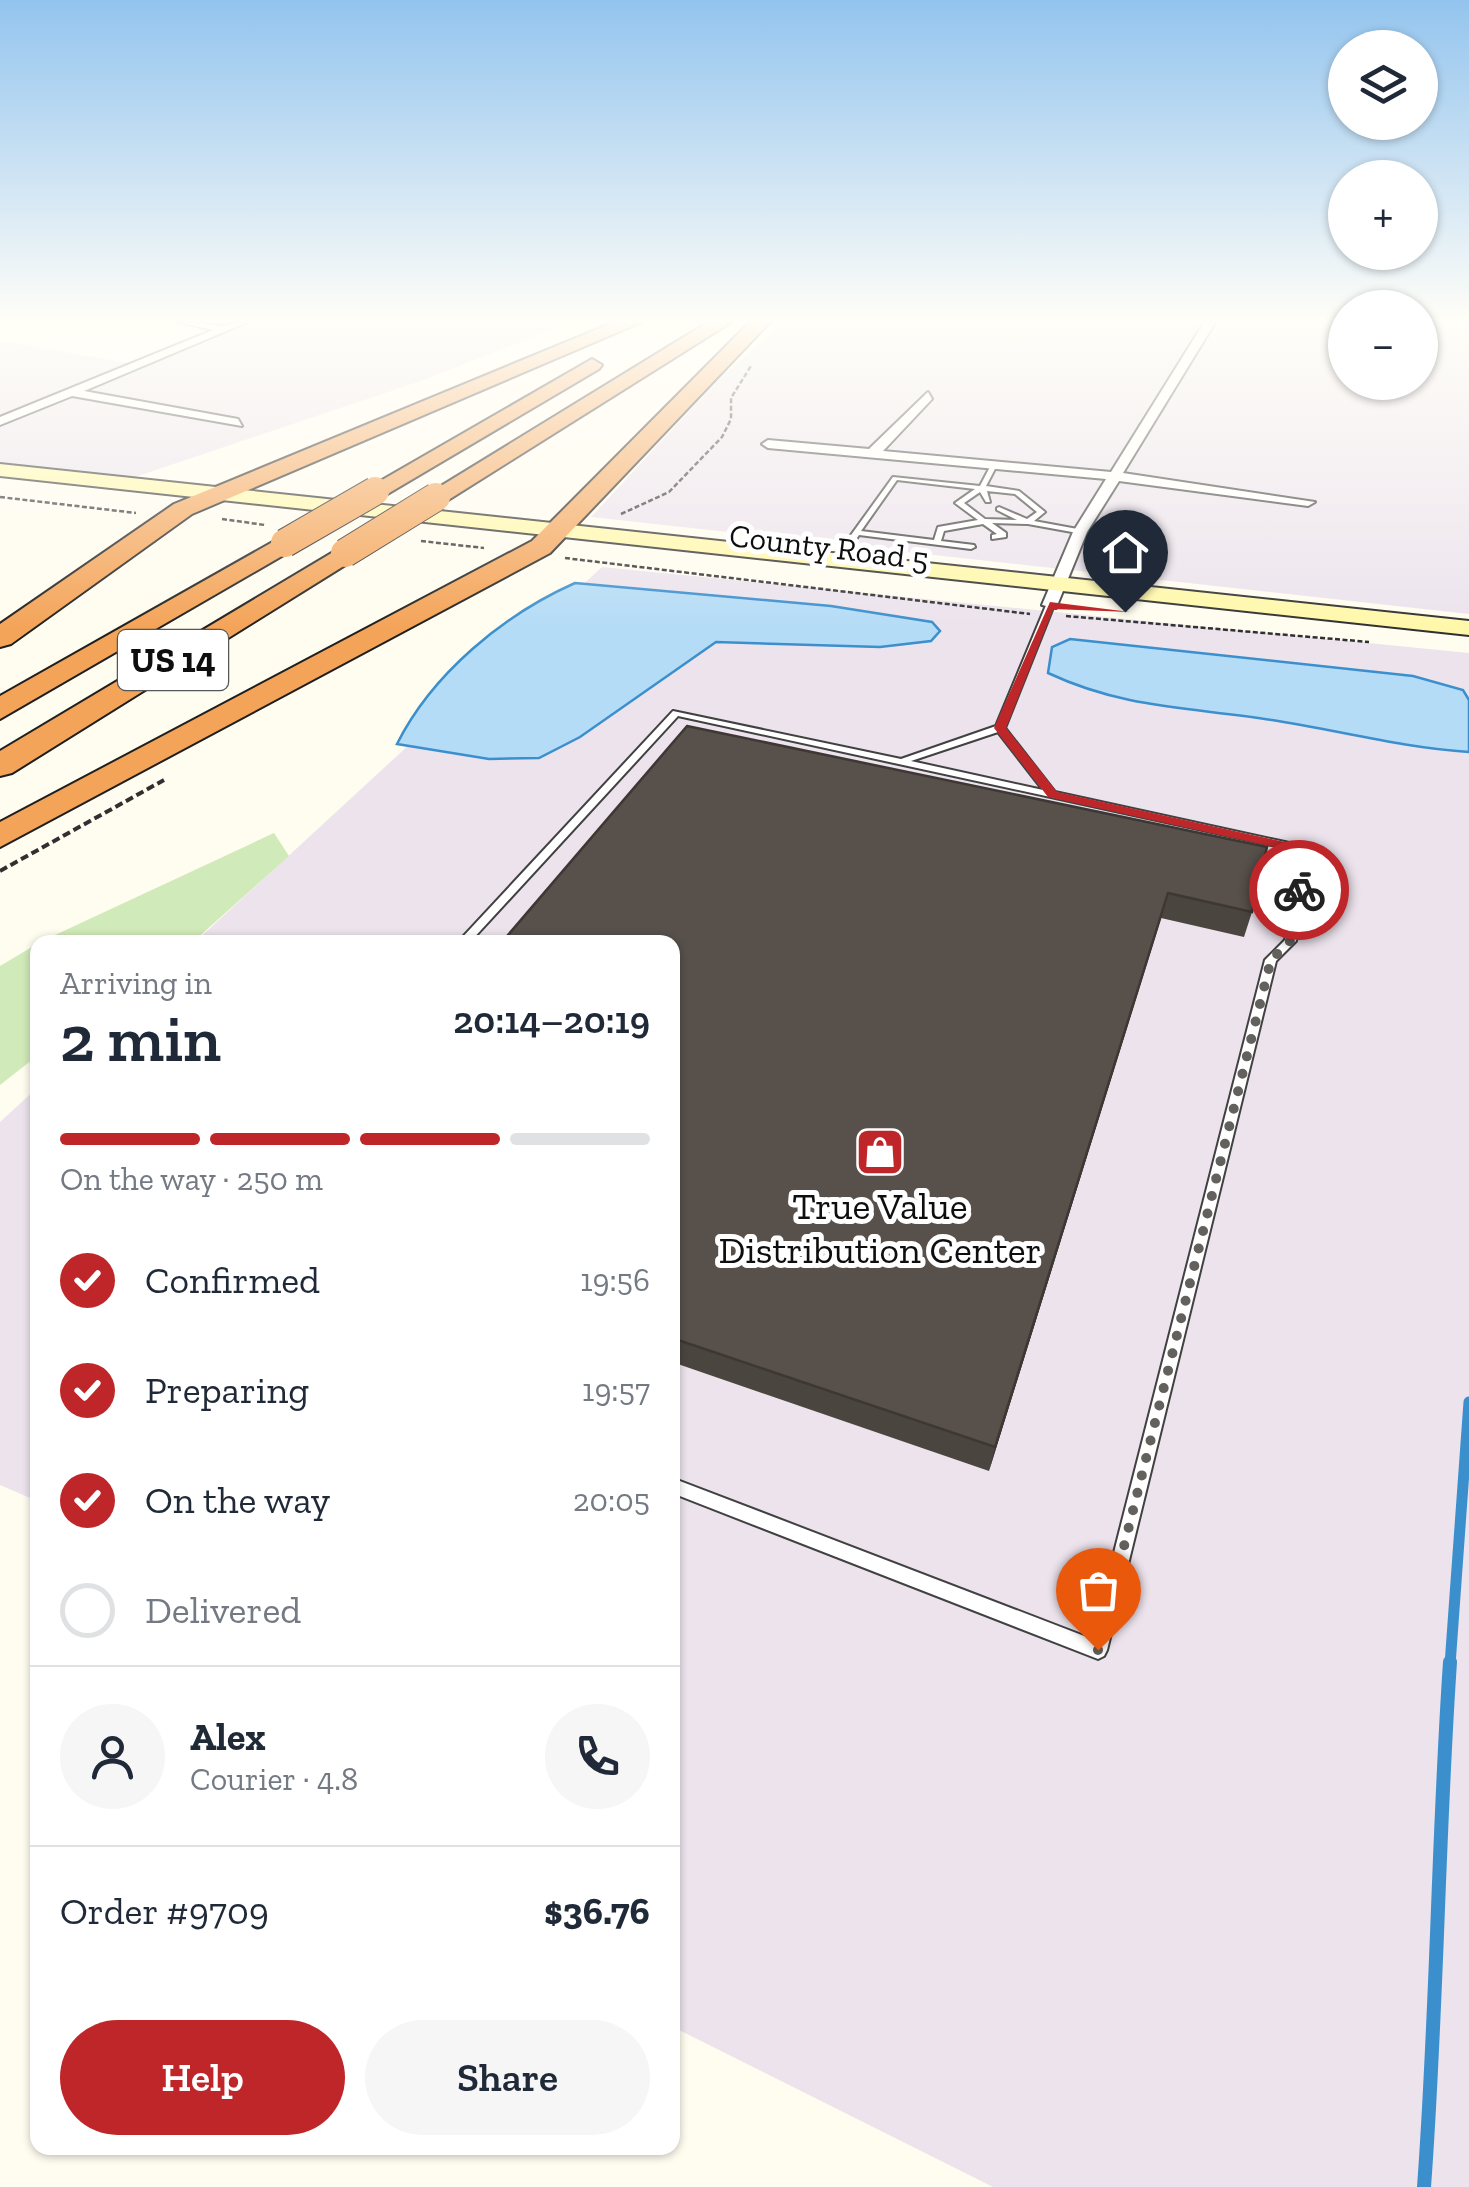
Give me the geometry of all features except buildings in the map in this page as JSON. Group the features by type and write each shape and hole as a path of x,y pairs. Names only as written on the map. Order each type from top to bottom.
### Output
{"highway":[{"path":"0,638 178,512 395,423"},
{"name":"US 14","path":"0,709 278,534 375,490 484,423"},
{"name":"US 14","path":"0,766 558,423"},
{"path":"0,836 542,544 662,423"}],"street":[{"path":"872,454 902,423"},
{"path":"1051,602 1080,532 1147,423"},
{"path":"768,444 1114,476 1308,502"},
{"name":"County Road 5","path":"0,470 217,493 542,544 591,534 837,560 1051,602 1469,628"},
{"name":"County Road 5","path":"0,487 178,512 542,544 1051,602 1469,644"}],"lane":[{"path":"994,465 982,488 960,503 1000,538"},
{"path":"837,560 896,478 1017,492 1042,512 1028,522"},
{"path":"982,488 988,501"},
{"path":"999,509 1028,522"},
{"path":"936,543 941,529 984,522 1028,522 1080,532"},
{"path":"855,532 967,544"},
{"path":"905,760 1000,728 1051,602"},
{"path":"470,935 676,713 1308,850 1290,941 1271,960 1098,1650 680,1488"},
{"path":"1000,728 1052,795"}],"path":[{"path":"591,534 623,512 669,492 722,437 729,423"},
{"path":"0,497 178,512 278,534"},
{"path":"404,540 542,544 1373,642"}],"shaded area":[{"path":"0,423 296,423 129,479 0,466"},
{"path":"678,423 1469,423 1469,614 591,517"},
{"path":"602,567 1469,653 1469,2187 993,2187 680,2030 680,935 203,935"},
{"path":"30,1094 30,1498 0,1485 0,1122"}],"green space":[{"path":"274,833 289,856 201,935 55,935"},
{"path":"30,948 30,1061 0,1085 0,966"}],"water":[{"path":"575,583 831,606 932,622 940,631 931,641 880,647 716,642 580,737 539,758 489,759 397,744 429,694 472,649 522,612"},
{"path":"1070,639 1413,676 1463,690 1469,700 1469,752 1104,694 1048,673 1052,647"}],"waterway":[{"path":"1450,1665 1469,1402"},
{"path":"1424,2187 1450,1662"}],"way so far":[{"path":"1098,1650 1271,960 1290,941 1299,890"}],"place":[{"name":"True Value Distribution Center","path":"880,1152"}],"route":[{"path":"1125,612 1050,605 1000,728 1052,795 1308,850 1299,890"}]}
